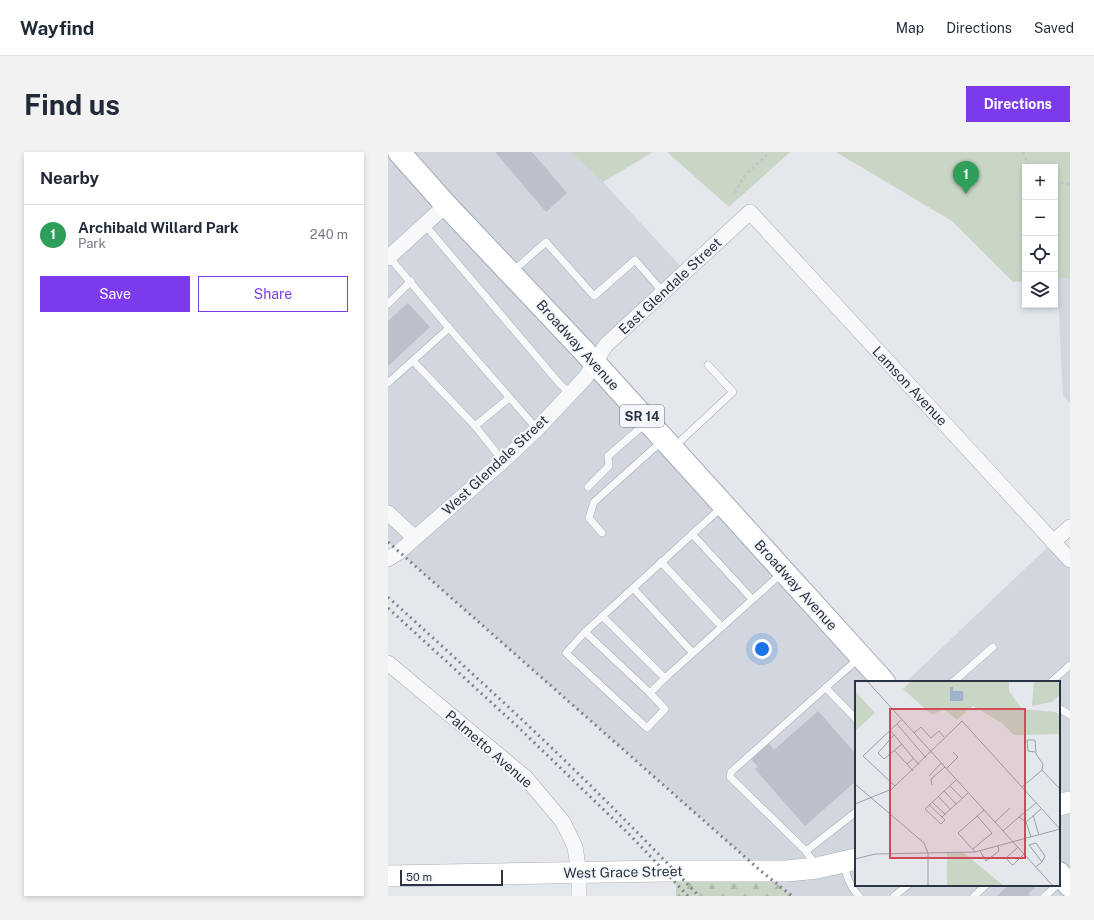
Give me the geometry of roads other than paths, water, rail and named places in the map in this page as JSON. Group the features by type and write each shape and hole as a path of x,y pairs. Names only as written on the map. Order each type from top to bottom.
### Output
{"main road":[{"name":"Broadway Avenue","path":"399,152 446,205 594,363 883,681"}],"street":[{"path":"389,257 446,205"},
{"name":"East Glendale Street","path":"594,363 606,345 750,212"},
{"name":"Lamson Avenue","path":"750,212 1070,560"},
{"name":"West Glendale Street","path":"388,560 399,552 537,430 585,378 594,363"},
{"path":"388,513 415,538"},
{"path":"1053,542 1070,527"},
{"name":"Palmetto Avenue","path":"388,663 526,778 563,822 575,847 579,873 579,896"},
{"path":"1060,805 1070,802"},
{"name":"West Grace Street","path":"388,876 664,871 762,872 787,871 811,859 850,860"}],"lane":[{"path":"425,225 570,394"},
{"path":"511,273 546,242 594,296 635,260 663,292"},
{"path":"389,257 537,430"},
{"path":"388,304 411,281"},
{"path":"388,383 449,328"},
{"path":"413,361 475,426 503,461"},
{"path":"602,533 589,518 594,502 733,392 708,365"},
{"path":"475,426 509,398"},
{"path":"588,487 610,466 608,456 647,422"},
{"path":"585,632 665,709 647,728 566,652 585,632 602,616 724,506"},
{"path":"692,534 752,599"},
{"path":"662,562 722,627"},
{"path":"650,693 752,599 784,572"},
{"path":"633,588 693,653"},
{"path":"602,616 665,678"},
{"path":"954,681 993,647"},
{"path":"855,813 811,859 730,777 730,774 861,657"},
{"path":"1052,681 1070,665"},
{"path":"826,688 855,718"},
{"path":"1060,709 1070,716"},
{"path":"850,860 846,876 852,889 859,896"},
{"path":"894,896 907,886"},
{"path":"974,896 985,886"},
{"path":"1043,896 1056,886"}],"railway":[{"path":"388,542 762,872 792,896"},
{"path":"388,597 556,752 699,896"},
{"path":"388,608 517,726 631,836 688,896"}],"place":[{"name":"Archibald Willard Park","path":"966,194"}]}
